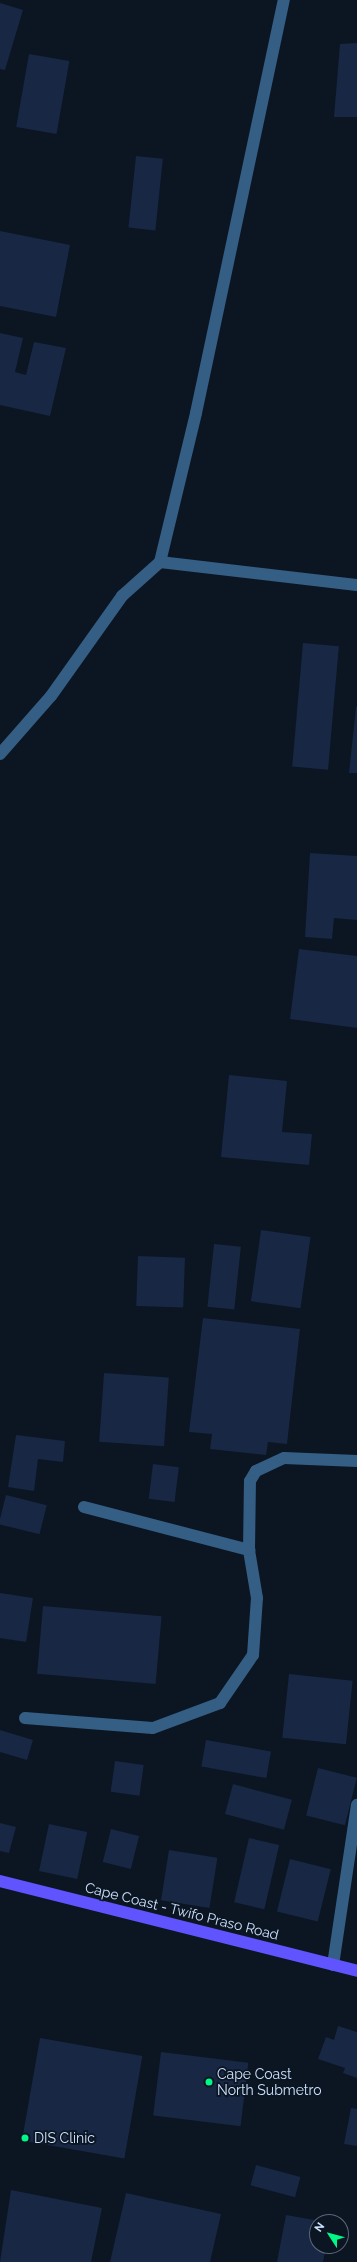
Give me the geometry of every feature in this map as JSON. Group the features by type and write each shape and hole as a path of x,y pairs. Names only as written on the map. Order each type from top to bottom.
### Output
{"main road":[{"name":"Cape Coast - Twifo Praso Road","path":"0,1881 357,1971"}],"street":[{"path":"0,754 51,696 122,596 160,562 196,413 284,0"},
{"path":"160,562 357,585"},
{"path":"25,1718 153,1728 220,1703 253,1655 257,1598 249,1550 248,1501 250,1481 256,1471 284,1458 357,1461"},
{"path":"84,1507 249,1550"},
{"path":"333,1965 357,1805"}],"building":[{"path":"0,3 23,10 5,70 0,69"},
{"path":"357,43 357,117 334,117 340,44"},
{"path":"29,54 69,61 57,134 16,127"},
{"path":"136,156 163,159 155,230 128,228"},
{"path":"0,231 70,245 56,317 0,306"},
{"path":"0,333 23,338 15,372 26,375 34,342 66,348 50,416 0,405"},
{"path":"303,643 339,646 328,770 292,767"},
{"path":"356,707 357,773 349,773"},
{"path":"310,853 357,856 357,920 334,918 332,939 305,937"},
{"path":"299,949 357,956 357,1028 290,1019"},
{"path":"229,1075 287,1081 282,1132 312,1134 309,1165 221,1157"},
{"path":"261,1230 311,1237 300,1308 251,1301"},
{"path":"214,1244 241,1247 234,1309 207,1307"},
{"path":"138,1256 185,1258 183,1308 136,1306"},
{"path":"203,1318 300,1329 287,1444 268,1442 266,1455 210,1449 212,1434 189,1432"},
{"path":"104,1373 169,1378 164,1446 99,1442"},
{"path":"16,1435 65,1441 63,1462 38,1459 34,1491 8,1487"},
{"path":"153,1464 179,1467 175,1502 149,1499"},
{"path":"6,1495 47,1505 39,1534 0,1524"},
{"path":"0,1593 33,1598 26,1642 0,1638"},
{"path":"43,1606 162,1616 156,1684 37,1674"},
{"path":"289,1674 353,1681 346,1744 282,1738"},
{"path":"0,1730 33,1740 27,1760 0,1752"},
{"path":"206,1740 271,1751 266,1778 201,1767"},
{"path":"115,1761 144,1765 139,1796 111,1792"},
{"path":"318,1768 357,1778 345,1825 306,1816"},
{"path":"233,1784 292,1800 284,1830 225,1814"},
{"path":"0,1823 16,1827 9,1853 0,1851"},
{"path":"49,1824 87,1832 77,1879 39,1871"},
{"path":"111,1829 139,1836 131,1869 103,1862"},
{"path":"249,1838 279,1845 264,1909 234,1902"},
{"path":"169,1850 217,1858 209,1908 161,1900"},
{"path":"290,1859 331,1869 318,1922 277,1911"},
{"path":"338,2026 357,2032 357,2078 343,2073 345,2068 318,2059 326,2037 334,2040"},
{"path":"40,2038 142,2056 124,2158 22,2140"},
{"path":"161,2052 248,2063 241,2126 153,2116"},
{"path":"351,2108 357,2109 357,2146 344,2144"},
{"path":"256,2165 300,2177 295,2197 251,2185"},
{"path":"11,2190 102,2208 91,2262 0,2262"},
{"path":"126,2193 221,2214 210,2262 110,2262"},
{"path":"286,2215 309,2219 309,2254 324,2254 323,2262 277,2262"}],"place":[{"name":"Cape Coast North Submetro","path":"209,2082"},
{"name":"DIS Clinic","path":"25,2138"}]}
